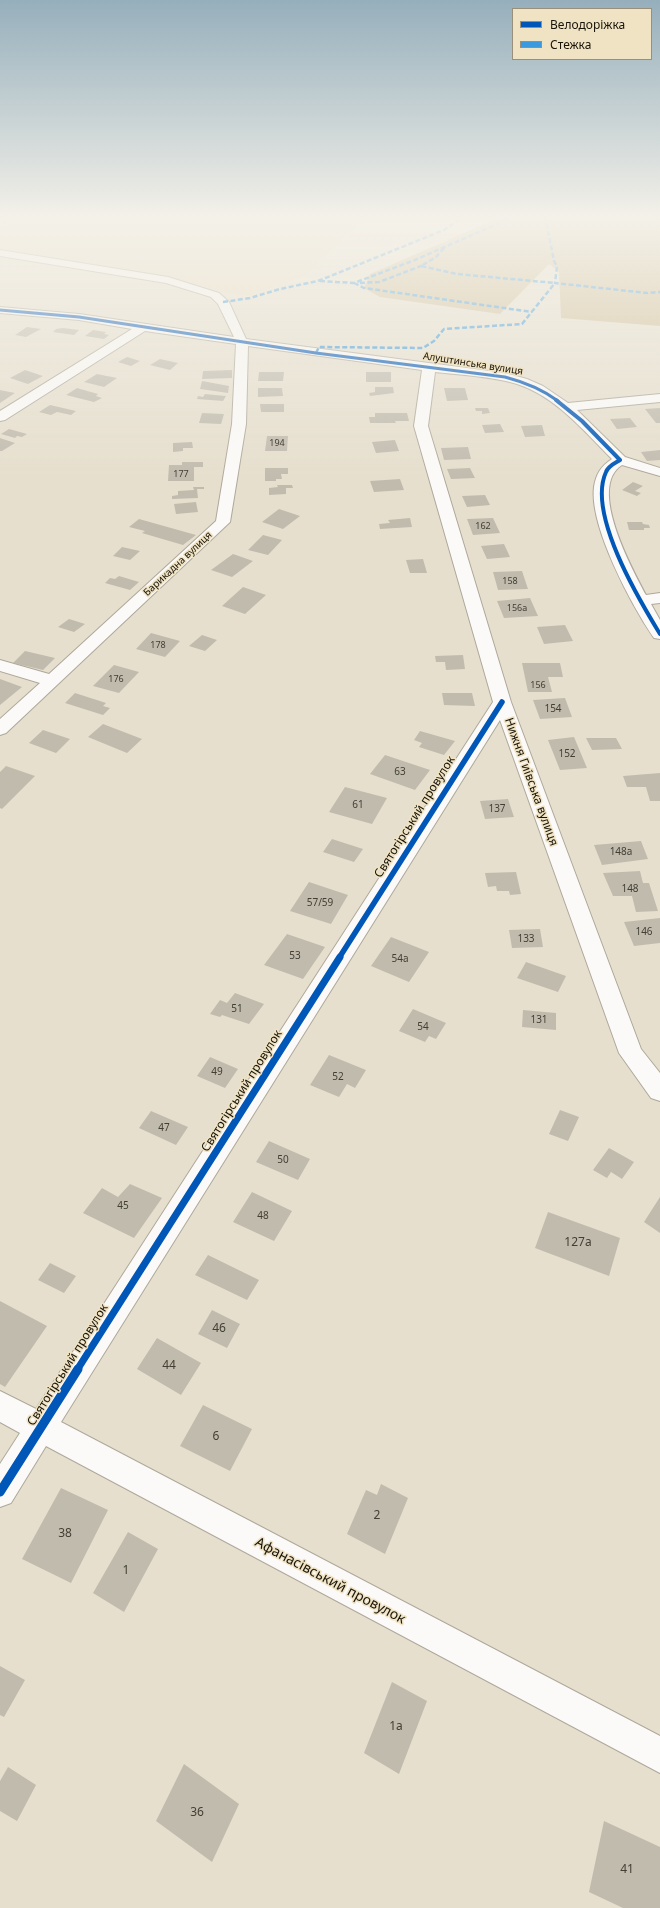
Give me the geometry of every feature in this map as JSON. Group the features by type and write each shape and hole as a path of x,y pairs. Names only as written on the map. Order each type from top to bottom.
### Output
{"street":[{"path":"224,305 242,342"},
{"name":"Алуштинська вулиця","path":"0,310 79,316 242,342 517,379 566,406 620,460"},
{"path":"0,417 143,327"},
{"name":"Барикадна вулиця","path":"0,730 223,522 239,424 242,342"},
{"name":"Нижня Гиївська вулиця","path":"429,368 421,426 502,702 631,1053 660,1091"},
{"path":"566,406 660,398"},
{"path":"660,472 620,460 606,469 602,480 602,501 620,562 640,601 660,634"},
{"path":"640,601 660,598"},
{"path":"0,665 53,681"},
{"name":"Святогірський провулок","path":"0,1492 502,702"},
{"name":"Афанасівський провулок","path":"0,1406 660,1755"}],"shaded area":[{"path":"437,305 509,305 500,314"},
{"path":"560,305 660,305 660,326 561,318"}],"building":[{"path":"27,327 41,329 26,337 15,335"},
{"path":"63,328 79,330 74,335 53,332 56,329"},
{"path":"93,330 106,332 104,334 109,335 104,339 85,336"},
{"path":"127,357 140,361 131,366 118,362"},
{"path":"160,359 178,363 170,370 150,365"},
{"path":"25,370 43,376 28,384 10,378"},
{"path":"232,370 232,378 202,379 203,371"},
{"path":"259,372 284,372 283,381 258,381"},
{"path":"366,372 391,372 391,382 366,382"},
{"path":"97,374 117,378 104,387 84,382"},
{"path":"202,381 229,386 228,393 200,389"},
{"path":"375,387 393,387 394,393 370,396 369,393 375,392"},
{"path":"77,388 98,394 96,396 102,398 94,402 66,395"},
{"path":"258,388 282,388 283,396 258,397"},
{"path":"444,388 465,388 468,400 447,401"},
{"path":"0,390 15,393 0,403"},
{"path":"205,394 226,396 223,401 197,399 198,396 203,397"},
{"path":"260,404 284,404 284,412 261,412"},
{"path":"50,405 76,411 71,415 57,412 51,415 39,412"},
{"path":"475,408 488,408 490,413 482,414 482,411 476,411"},
{"path":"660,408 660,423 656,423 645,409"},
{"path":"202,413 224,414 221,424 199,423"},
{"path":"375,413 407,413 409,421 395,421 396,423 370,423 369,417 375,417"},
{"path":"630,418 637,427 617,429 610,419"},
{"path":"500,424 504,432 485,433 482,425"},
{"path":"542,425 545,436 525,437 521,426"},
{"path":"9,429 27,434 22,437 17,436 15,438 1,434"},
{"path":"267,436 288,436 287,451 265,451"},
{"path":"0,438 15,443 0,451"},
{"path":"395,440 399,451 376,453 372,442"},
{"path":"192,442 193,448 183,448 183,451 173,452 173,443"},
{"path":"468,447 471,459 444,460 441,448"},
{"path":"660,450 660,460 647,461 641,452"},
{"path":"182,462 203,462 203,467 194,467 194,481 168,481 169,465 182,465"},
{"path":"265,468 288,468 288,474 281,474 282,479 276,479 276,481 265,481"},
{"path":"470,468 475,478 451,479 447,469"},
{"path":"400,479 404,490 374,492 370,481"},
{"path":"633,482 643,486 635,491 641,493 637,496 622,490"},
{"path":"277,485 292,485 293,488 286,488 286,494 269,495 269,488 278,487"},
{"path":"193,487 204,487 204,489 197,489 198,498 172,499 172,496 178,495 178,491 194,490"},
{"path":"485,495 490,505 467,507 462,496"},
{"path":"196,502 198,512 176,514 174,504"},
{"path":"279,509 300,516 283,529 262,522"},
{"path":"410,518 412,527 380,529 379,524 390,523 388,520"},
{"path":"493,518 500,533 473,535 467,519"},
{"path":"139,519 196,535 183,545 142,533 145,531 129,527"},
{"path":"627,522 642,522 643,524 649,525 650,528 644,528 644,530 629,530"},
{"path":"263,535 282,540 268,555 248,550"},
{"path":"504,544 510,557 487,559 481,546"},
{"path":"122,547 140,551 130,560 113,556"},
{"path":"233,554 253,561 232,577 211,570"},
{"path":"423,559 427,573 410,573 406,560"},
{"path":"522,571 528,589 498,590 493,572"},
{"path":"119,576 139,582 130,590 105,583 110,578 115,579"},
{"path":"243,587 266,595 245,614 222,606"},
{"path":"530,598 538,616 504,618 497,601"},
{"path":"69,619 85,624 74,632 58,627"},
{"path":"565,625 573,641 544,644 537,627"},
{"path":"151,633 180,641 165,657 136,649"},
{"path":"202,635 217,640 205,651 189,646"},
{"path":"25,651 55,658 43,670 13,663"},
{"path":"463,655 465,669 446,670 445,662 436,662 435,656"},
{"path":"522,663 560,663 563,677 548,677 552,692 528,692"},
{"path":"114,665 139,672 119,693 93,686"},
{"path":"0,679 22,687 0,705"},
{"path":"75,693 106,703 103,706 110,708 103,715 65,703"},
{"path":"442,693 472,693 475,706 444,705"},
{"path":"565,698 572,717 540,719 533,700"},
{"path":"103,724 142,739 127,753 88,737"},
{"path":"43,730 70,739 56,753 29,743"},
{"path":"420,731 455,741 444,755 419,747 422,743 414,740"},
{"path":"574,737 587,768 560,770 548,740"},
{"path":"586,738 616,738 622,749 592,750"},
{"path":"385,755 430,770 415,790 370,774"},
{"path":"6,766 35,776 2,809 0,808 0,772"},
{"path":"660,773 660,801 650,801 646,787 627,787 623,776"},
{"path":"345,787 387,798 372,824 329,812"},
{"path":"508,799 514,817 485,819 480,801"},
{"path":"332,839 363,849 354,862 323,852"},
{"path":"641,841 648,859 602,865 594,845"},
{"path":"640,871 643,883 649,883 658,911 636,912 632,896 613,896 603,873"},
{"path":"516,872 521,894 510,895 509,891 497,891 496,886 488,887 485,873"},
{"path":"309,882 348,895 331,924 290,911"},
{"path":"660,918 660,943 634,946 624,922"},
{"path":"540,929 543,947 512,948 509,930"},
{"path":"287,934 325,947 303,979 264,965"},
{"path":"391,937 429,952 409,982 371,966"},
{"path":"526,962 566,976 558,992 517,978"},
{"path":"235,993 264,1004 249,1024 222,1015 220,1017 210,1014 220,1000 227,1003"},
{"path":"413,1009 446,1023 436,1039 429,1036 425,1042 399,1031"},
{"path":"523,1010 556,1013 556,1030 522,1027"},
{"path":"329,1055 366,1070 355,1088 347,1084 339,1097 310,1085"},
{"path":"210,1057 238,1069 225,1088 197,1076"},
{"path":"560,1110 579,1117 568,1141 549,1134"},
{"path":"151,1111 188,1127 176,1145 139,1128"},
{"path":"269,1141 310,1159 298,1180 256,1162"},
{"path":"609,1148 634,1162 622,1179 611,1172 607,1178 593,1170"},
{"path":"130,1184 162,1198 134,1238 83,1213 102,1188 118,1197"},
{"path":"252,1192 292,1211 274,1241 233,1222"},
{"path":"660,1197 660,1233 644,1222"},
{"path":"548,1212 620,1238 609,1276 535,1248"},
{"path":"208,1255 259,1280 247,1300 195,1275"},
{"path":"50,1263 76,1276 64,1293 38,1280"},
{"path":"0,1301 47,1326 5,1387 0,1384"},
{"path":"212,1310 240,1324 227,1348 198,1334"},
{"path":"157,1338 201,1363 181,1395 137,1369"},
{"path":"203,1405 252,1429 230,1471 180,1446"},
{"path":"381,1484 408,1498 385,1554 347,1534 366,1490 377,1495"},
{"path":"61,1488 108,1510 71,1583 22,1559"},
{"path":"128,1532 158,1549 124,1612 93,1593"},
{"path":"0,1666 25,1680 4,1717 0,1715"},
{"path":"392,1682 427,1701 399,1774 364,1753"},
{"path":"184,1764 239,1804 212,1862 156,1821"},
{"path":"8,1767 36,1785 17,1821 0,1811 0,1781"},
{"path":"604,1821 660,1847 660,1908 623,1908 589,1892"}],"marked path":[{"path":"483,305 532,312"},
{"path":"316,353 319,347 423,348 434,341 444,329 522,324 537,305"}],"cycle path":[{"path":"0,310 79,317 316,353 505,377 539,389 554,398 582,421 620,460 606,471 601,487 603,507 609,530 618,554 640,600 660,634"},
{"path":"0,1492 502,702"}]}
